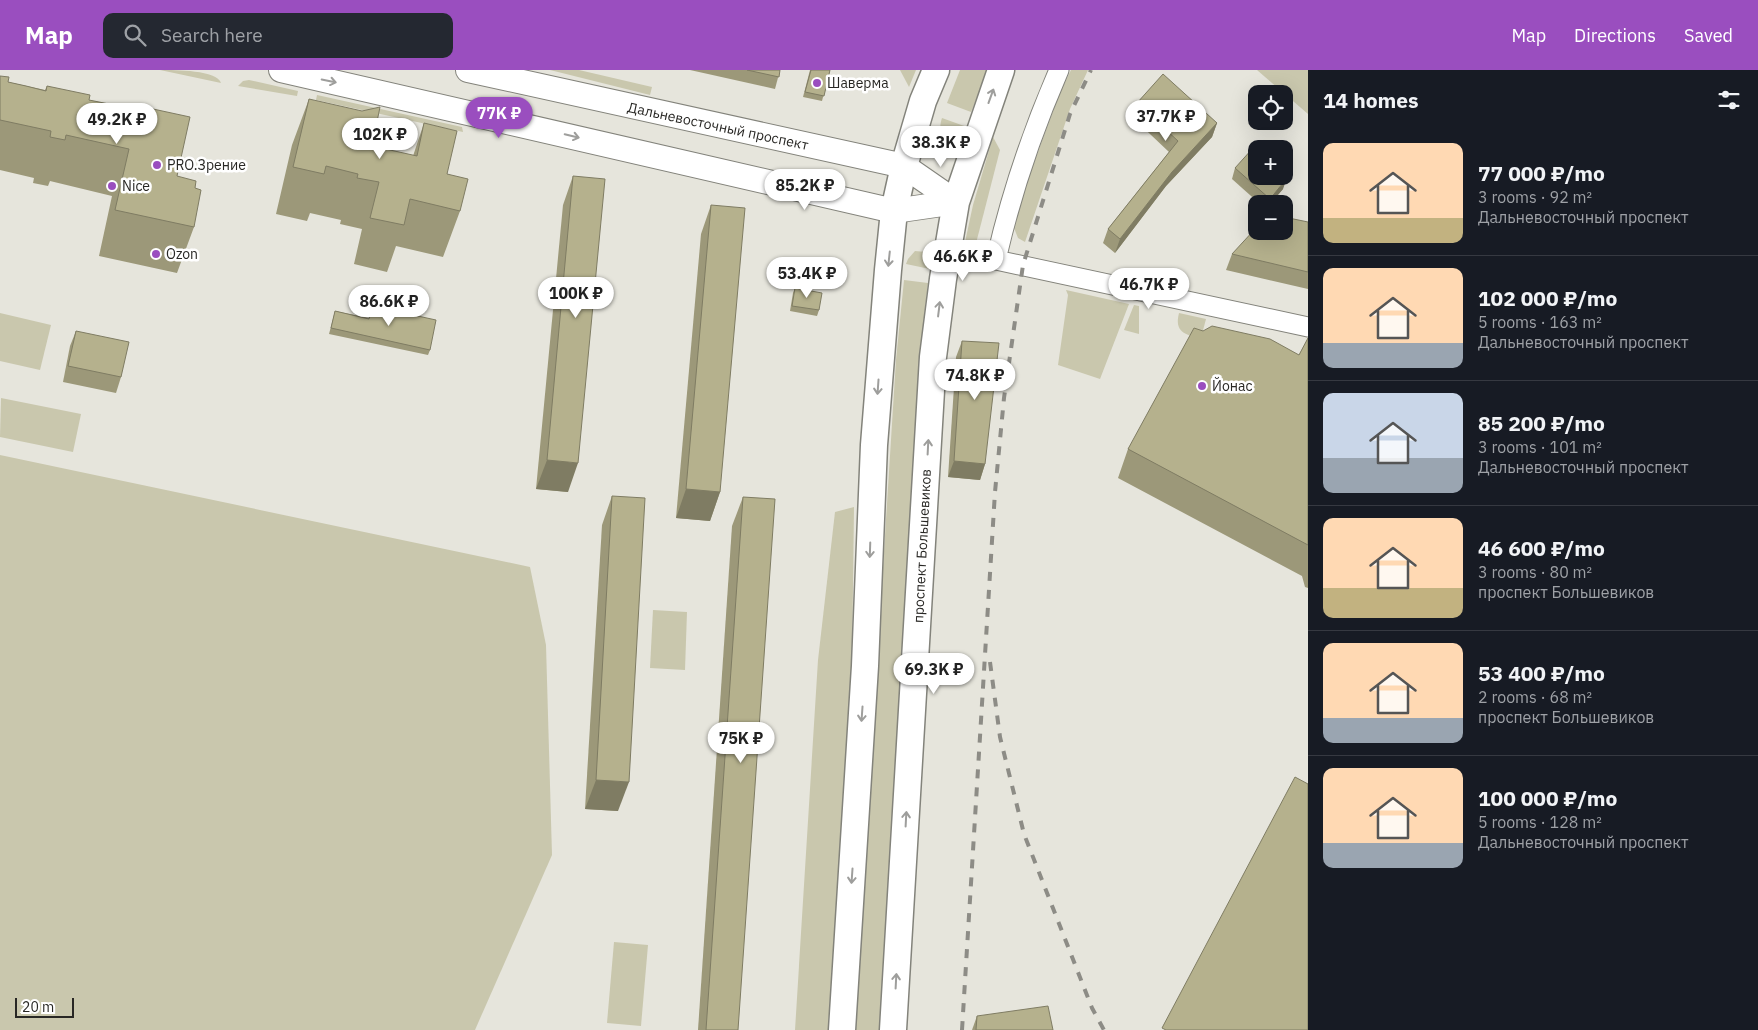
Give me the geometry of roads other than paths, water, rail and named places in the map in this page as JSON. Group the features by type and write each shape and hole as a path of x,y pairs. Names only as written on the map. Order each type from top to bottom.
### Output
{"main road":[{"path":"842,1030 864,675 874,446 894,211 904,166 923,101 936,70"},
{"name":"проспект Большевиков","path":"893,1030 933,357 943,279 956,202 1001,70"}],"street":[{"path":"281,70 894,211 956,202"},
{"name":"Дальневосточный проспект","path":"468,70 904,166 956,202"},
{"path":"1059,70 1019,174 1006,214 996,260 1308,327"}],"railway":[{"path":"962,1030 995,492 1004,398 1023,265 1070,114 1091,70"},
{"path":"990,662 1000,737 1024,834 1092,1008 1104,1030"}],"place":[{"name":"Шаверма","path":"817,83"},
{"name":"PRO.Зрение","path":"157,165"},
{"name":"Nice","path":"112,186"},
{"name":"Ozon","path":"156,254"},
{"name":"Йонас","path":"1202,386"}]}
